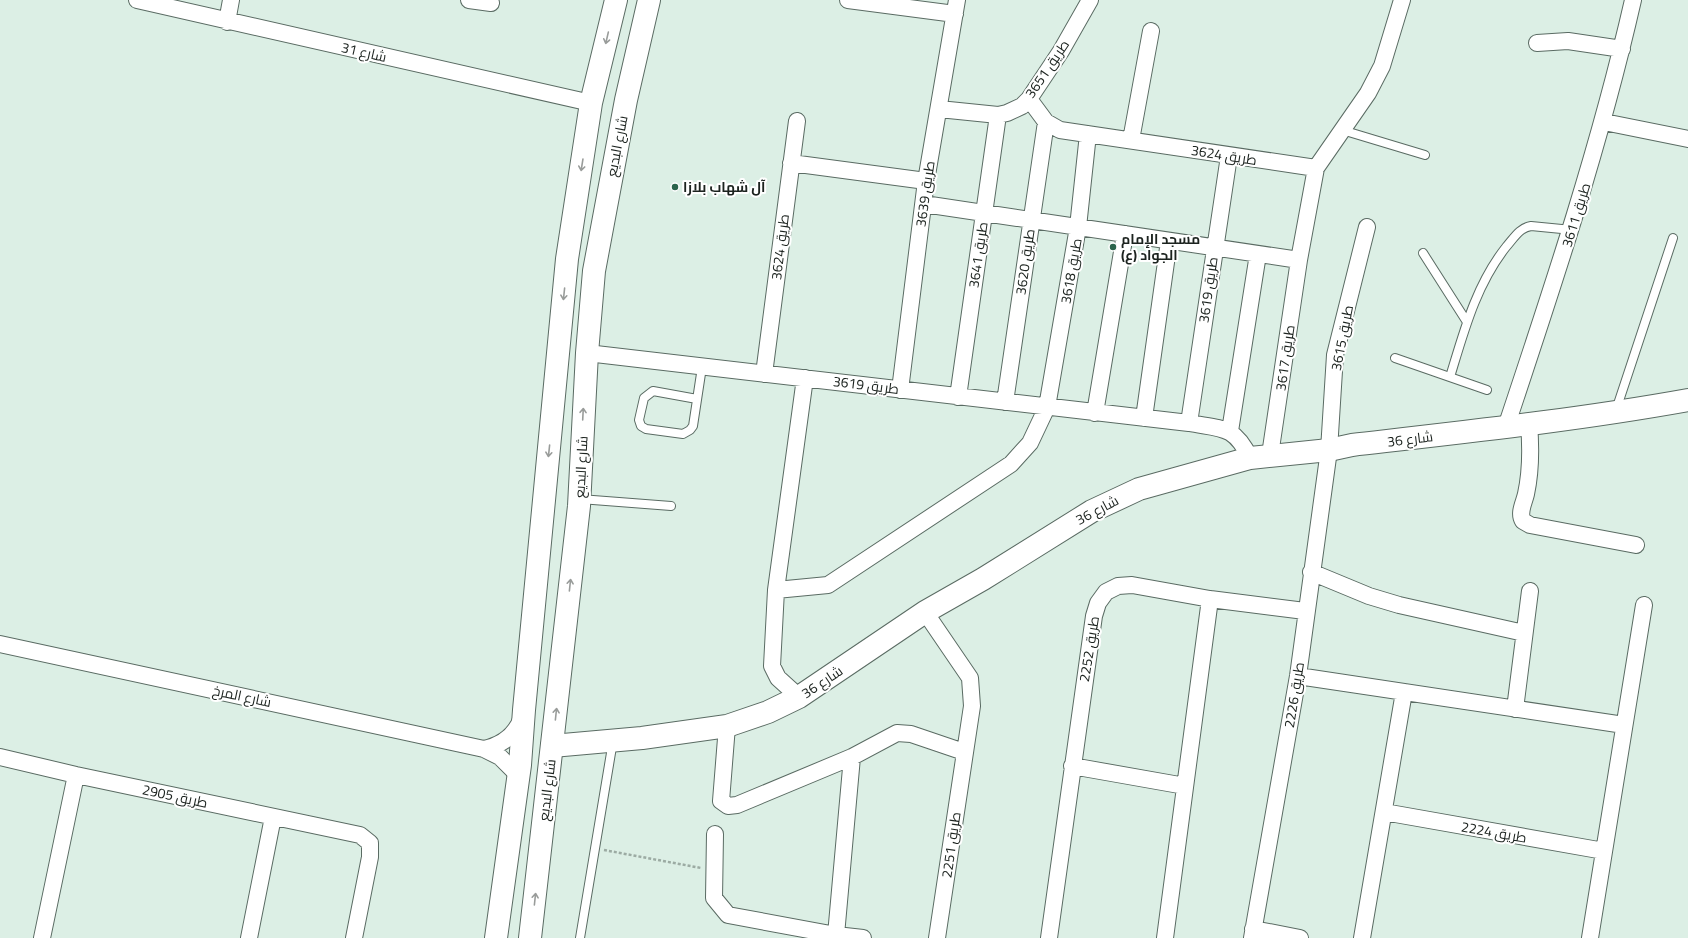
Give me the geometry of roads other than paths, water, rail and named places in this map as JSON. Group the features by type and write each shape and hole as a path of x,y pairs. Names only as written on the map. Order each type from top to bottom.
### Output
{"main road":[{"path":"496,938 518,776 567,259 591,103 616,0"},
{"name":"شارع البديع","path":"530,938 579,499 587,353 594,272 626,100 649,0"},
{"name":"شارع 36","path":"552,746 727,726 768,712 799,697 925,612 983,579 1092,510 1139,489 1260,457 1329,450 1352,445 1615,413 1688,400"}],"street":[{"name":"شارع 31","path":"137,0 227,22 591,103"},
{"path":"227,22 231,0"},
{"path":"470,0 491,3"},
{"path":"848,0 956,7"},
{"name":"طريق 3651","path":"939,109 998,114 1007,113 1022,106 1029,99 1061,51 1090,0"},
{"path":"1316,168 1368,93 1382,66 1402,0"},
{"name":"طريق 3611","path":"1506,427 1572,230 1604,122 1633,0"},
{"name":"طريق 3639","path":"900,390 926,181 956,7"},
{"path":"1131,140 1151,31"},
{"path":"1537,43 1568,41 1622,49"},
{"name":"طريق 3624","path":"1029,99 1046,122 1060,130 1316,168"},
{"name":"طريق 3641","path":"958,396 998,114"},
{"name":"طريق 3624","path":"764,374 796,121"},
{"name":"طريق 3620","path":"1005,402 1046,122"},
{"path":"1604,122 1688,139"},
{"name":"طريق 3618","path":"776,590 828,585 1011,464 1030,443 1047,407 1078,227 1088,134"},
{"name":"طريق 3619","path":"1189,423 1228,156"},
{"path":"791,163 926,181"},
{"name":"طريق 3617","path":"1260,457 1316,168"},
{"path":"924,204 1299,260"},
{"name":"طريق 3615","path":"1329,450 1335,356 1367,227"},
{"path":"1095,412 1125,234"},
{"path":"1144,418 1169,241"},
{"path":"1258,254 1230,431 1260,457"},
{"name":"طريق 3619","path":"587,353 1189,423 1230,431"},
{"path":"799,697 778,678 772,666 776,590 805,378"},
{"path":"1529,424 1531,450 1528,479 1520,514 1523,521 1530,525 1636,545"},
{"name":"طريق 2226","path":"1252,933 1298,676 1305,611 1329,450"},
{"path":"1311,572 1354,590 1399,605 1524,633"},
{"name":"طريق 2252","path":"1049,938 1094,616 1102,597 1112,589 1132,584 1210,599 1305,611"},
{"path":"1515,709 1530,591"},
{"path":"1166,938 1210,599"},
{"path":"1590,938 1644,604"},
{"name":"طريق 2251","path":"925,612 970,678 972,706 937,938"},
{"name":"شارع المرخ","path":"0,644 484,749 504,760 518,776"},
{"path":"1298,676 1624,725"},
{"path":"1362,938 1404,692"},
{"path":"484,749 500,744 510,736 518,726 524,710"},
{"path":"727,726 721,801 728,806 737,805 852,757 897,733 911,734 964,752"},
{"name":"طريق 2905","path":"0,757 76,775 360,835 370,843 370,857 354,938"},
{"path":"836,935 852,757"},
{"path":"1072,766 1185,786"},
{"path":"42,938 76,775"},
{"name":"طريق 2224","path":"1384,812 1604,851"},
{"path":"250,938 274,817"},
{"path":"715,834 714,898 728,915 836,935 863,938"},
{"path":"1252,933 1300,938"}],"lane":[{"path":"1342,130 1425,155"},
{"path":"1450,377 1467,322 1482,283 1493,265 1518,232 1526,227 1532,226 1572,230"},
{"path":"1615,413 1673,238"},
{"path":"1423,253 1467,322"},
{"path":"1396,358 1487,390"},
{"path":"697,399 653,391 644,398 639,420 640,426 646,429 683,434 693,426 702,367"},
{"path":"579,499 671,506"},
{"path":"580,938 613,740"}],"place":[{"name":"آل شهاب بلازا","path":"675,187"},
{"name":"مسجد الإمام الجواد (ع)","path":"1113,247"}]}
